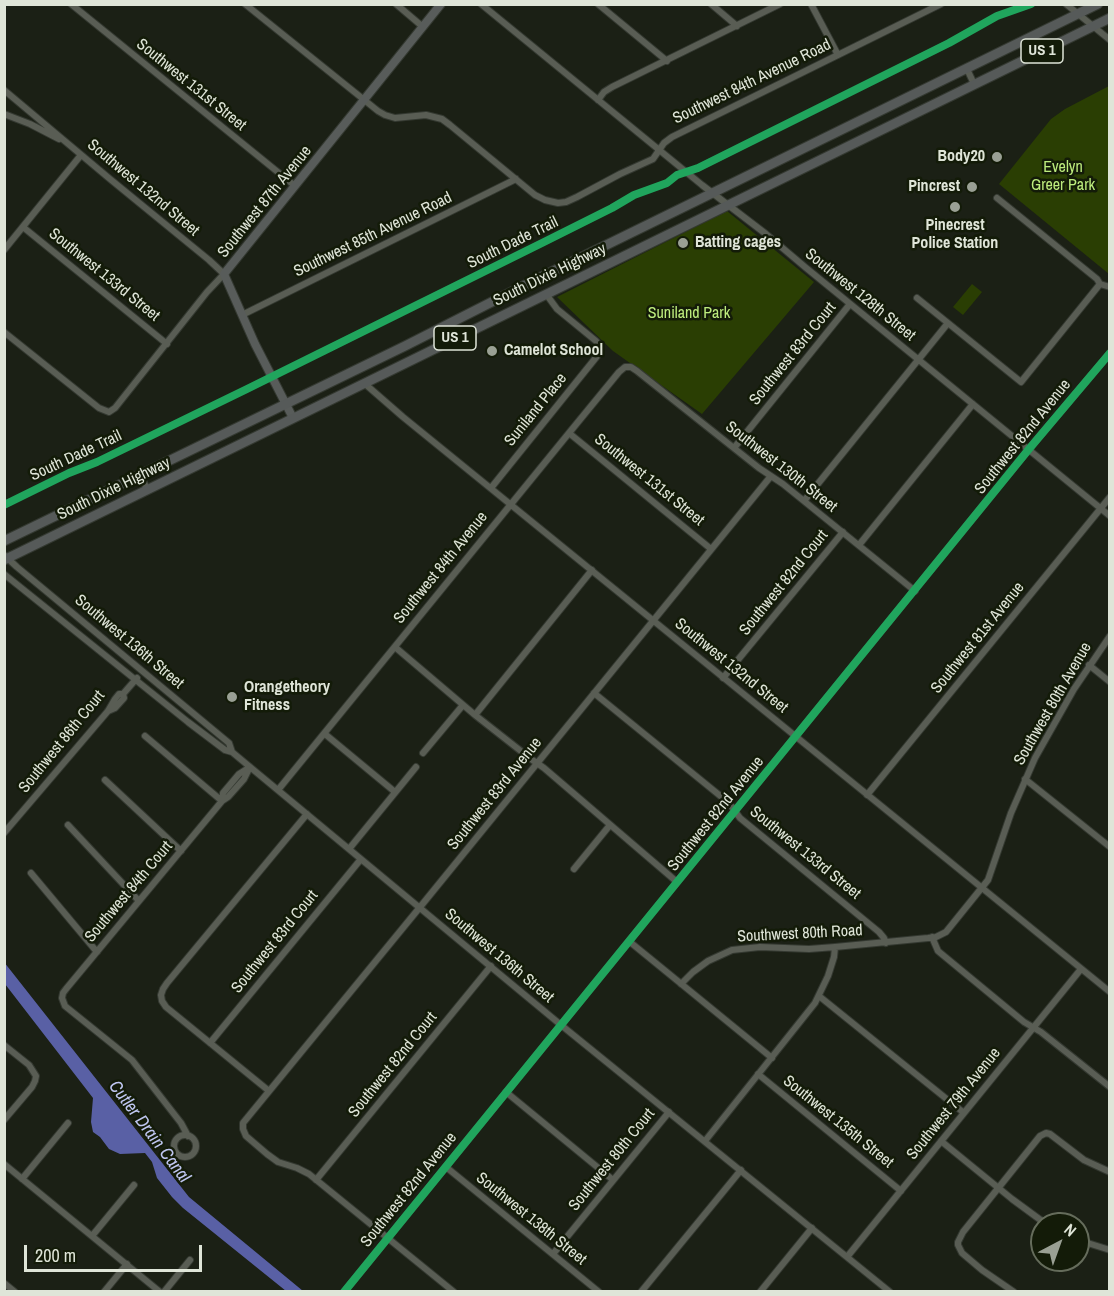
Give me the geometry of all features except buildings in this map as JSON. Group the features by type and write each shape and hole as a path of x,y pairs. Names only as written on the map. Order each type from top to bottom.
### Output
{"highway":[{"name":"South Dixie Highway","path":"4,541 1098,4"},
{"name":"South Dixie Highway","path":"6,558 1110,18"},
{"path":"843,130 850,145"},
{"path":"539,278 546,294"},
{"path":"358,368 364,383"}],"main road":[{"name":"Southwest 87th Avenue","path":"224,274 441,4"},
{"name":"Southwest 132nd Street","path":"224,274 293,418"}],"street":[{"name":"Southwest 131st Street","path":"71,4 295,186"},
{"path":"245,4 378,111 389,117 430,116 441,119 516,179"},
{"path":"396,4 423,27"},
{"name":"Southwest 128th Street","path":"481,4 1110,516"},
{"path":"598,4 668,61"},
{"path":"711,4 737,26"},
{"path":"598,99 612,87 780,4"},
{"path":"811,4 838,55"},
{"name":"Southwest 84th Avenue Road","path":"516,179 535,195 549,202 562,203 577,197 653,159 664,143 672,137 941,4"},
{"path":"1066,4 1110,40"},
{"path":"967,69 974,84"},
{"name":"Southwest 132nd Street","path":"4,90 224,274"},
{"path":"4,114 46,131 72,147"},
{"path":"4,250 81,154"},
{"name":"Southwest 85th Avenue Road","path":"242,315 516,179"},
{"path":"997,198 1097,279 1100,284 1110,287"},
{"name":"Southwest 133rd Street","path":"24,227 167,344"},
{"name":"Southwest 87th Avenue","path":"4,332 107,412 115,408 207,292 224,274"},
{"path":"917,298 1021,382 1100,284"},
{"name":"Suniland Place","path":"491,488 598,356 600,348 596,341 557,309 546,294"},
{"name":"Southwest 83rd Court","path":"734,448 850,304"},
{"path":"804,501 948,323"},
{"name":"Southwest 82nd Avenue","path":"344,1292 1029,449 1110,353"},
{"name":"Southwest 130th Street","path":"628,366 783,484 915,591"},
{"name":"Southwest 84th Avenue","path":"278,790 622,368 628,366"},
{"name":"Southwest 132nd Street","path":"364,383 1110,992"},
{"path":"859,545 973,404"},
{"name":"Southwest 131st Street","path":"569,433 711,549"},
{"path":"140,474 147,489"},
{"name":"Southwest 83rd Avenue","path":"316,1180 304,1171 284,1165 249,1138 242,1126 245,1119 420,908 771,476"},
{"name":"Southwest 81st Avenue","path":"867,795 1110,497"},
{"name":"Southwest 82nd Court","path":"723,678 843,532"},
{"name":"Southwest 136th Street","path":"6,558 105,638 229,744 232,752"},
{"path":"475,715 592,570"},
{"name":"Southwest 136th Street","path":"4,574 225,750 232,752 561,1025 812,1228 881,1289 890,1292"},
{"name":"Southwest 80th Avenue","path":"932,937 943,934 950,928 988,880 1025,779 1045,738 1067,699 1110,636"},
{"path":"395,647 677,882"},
{"path":"1089,665 1110,682"},
{"name":"Southwest 86th Court","path":"4,833 108,711 115,708 124,698 123,694 136,680 141,670"},
{"name":"Southwest 133rd Street","path":"594,693 729,802 740,818 879,932 886,943"},
{"path":"423,753 463,705"},
{"path":"325,734 395,792"},
{"path":"145,736 222,801"},
{"name":"Southwest 84th Court","path":"188,1136 181,1123 132,1060 65,1006 62,1001 63,993 222,801 223,793 239,774 250,767"},
{"path":"349,849 416,767"},
{"path":"1025,779 1110,847"},
{"path":"105,780 181,851"},
{"path":"269,1091 166,1007 161,995 167,983 307,814"},
{"path":"68,825 139,901"},
{"path":"574,869 610,825"},
{"name":"Southwest 83rd Court","path":"210,1043 361,859"},
{"path":"31,873 97,952"},
{"path":"932,937 938,951 1024,1022 1041,1032 1110,1088"},
{"name":"Southwest 80th Road","path":"681,984 708,961 732,950 760,947 809,949 932,937"},
{"name":"Southwest 135th Street","path":"630,942 772,1058"},
{"path":"705,1141 819,996 831,968 835,947"},
{"name":"Southwest 82nd Court","path":"316,1180 491,966"},
{"name":"Southwest 79th Avenue","path":"847,1257 1081,969"},
{"path":"819,996 964,1113"},
{"path":"4,1045 29,1065 36,1076 32,1087 4,1120"},
{"name":"Southwest 135th Street","path":"758,1074 901,1191"},
{"path":"507,1092 614,1180"},
{"name":"Southwest 80th Court","path":"553,1254 669,1112"},
{"path":"22,1179 68,1123"},
{"path":"1014,1292 962,1253 958,1245 960,1235 1040,1136 1046,1133 1084,1160 1110,1172"},
{"path":"941,1141 1030,1212"},
{"path":"4,1164 162,1292 190,1260"},
{"name":"Southwest 138th Street","path":"446,1167 599,1292"},
{"path":"641,1292 741,1170"},
{"path":"316,1180 454,1292"},
{"path":"92,1236 134,1185"},
{"path":"760,1292 812,1228"},
{"path":"1090,1244 1110,1250"},
{"path":"104,1292 127,1264"},
{"path":"4,1283 15,1292"}],"green space":[{"name":"Evelyn Greer Park","path":"1109,86 1109,274 999,184 1051,119"},
{"name":"Suniland Park","path":"727,211 814,282 702,414 613,351 557,297"},
{"path":"972,284 982,292 963,315 953,307"}],"water":[{"path":"4,962 189,1197 303,1291 286,1291 183,1208 157,1178 152,1162 145,1153 120,1154 109,1149 93,1132 91,1122 93,1098 5,984"}],"cycle path":[{"name":"South Dade Trail","path":"4,505 247,389 634,195 698,168 949,43 997,16 1031,4"},
{"path":"344,1292 1029,449 1110,353"}],"place":[{"name":"Body20","path":"997,157"},
{"name":"Pincrest","path":"972,187"},
{"name":"Pinecrest Police Station","path":"955,207"},
{"name":"Batting cages","path":"683,243"},
{"name":"Camelot School","path":"492,351"},
{"name":"Orangetheory Fitness","path":"232,697"}],"water label":[{"name":"Cutler Drain Canal","path":"149,1132"}]}
